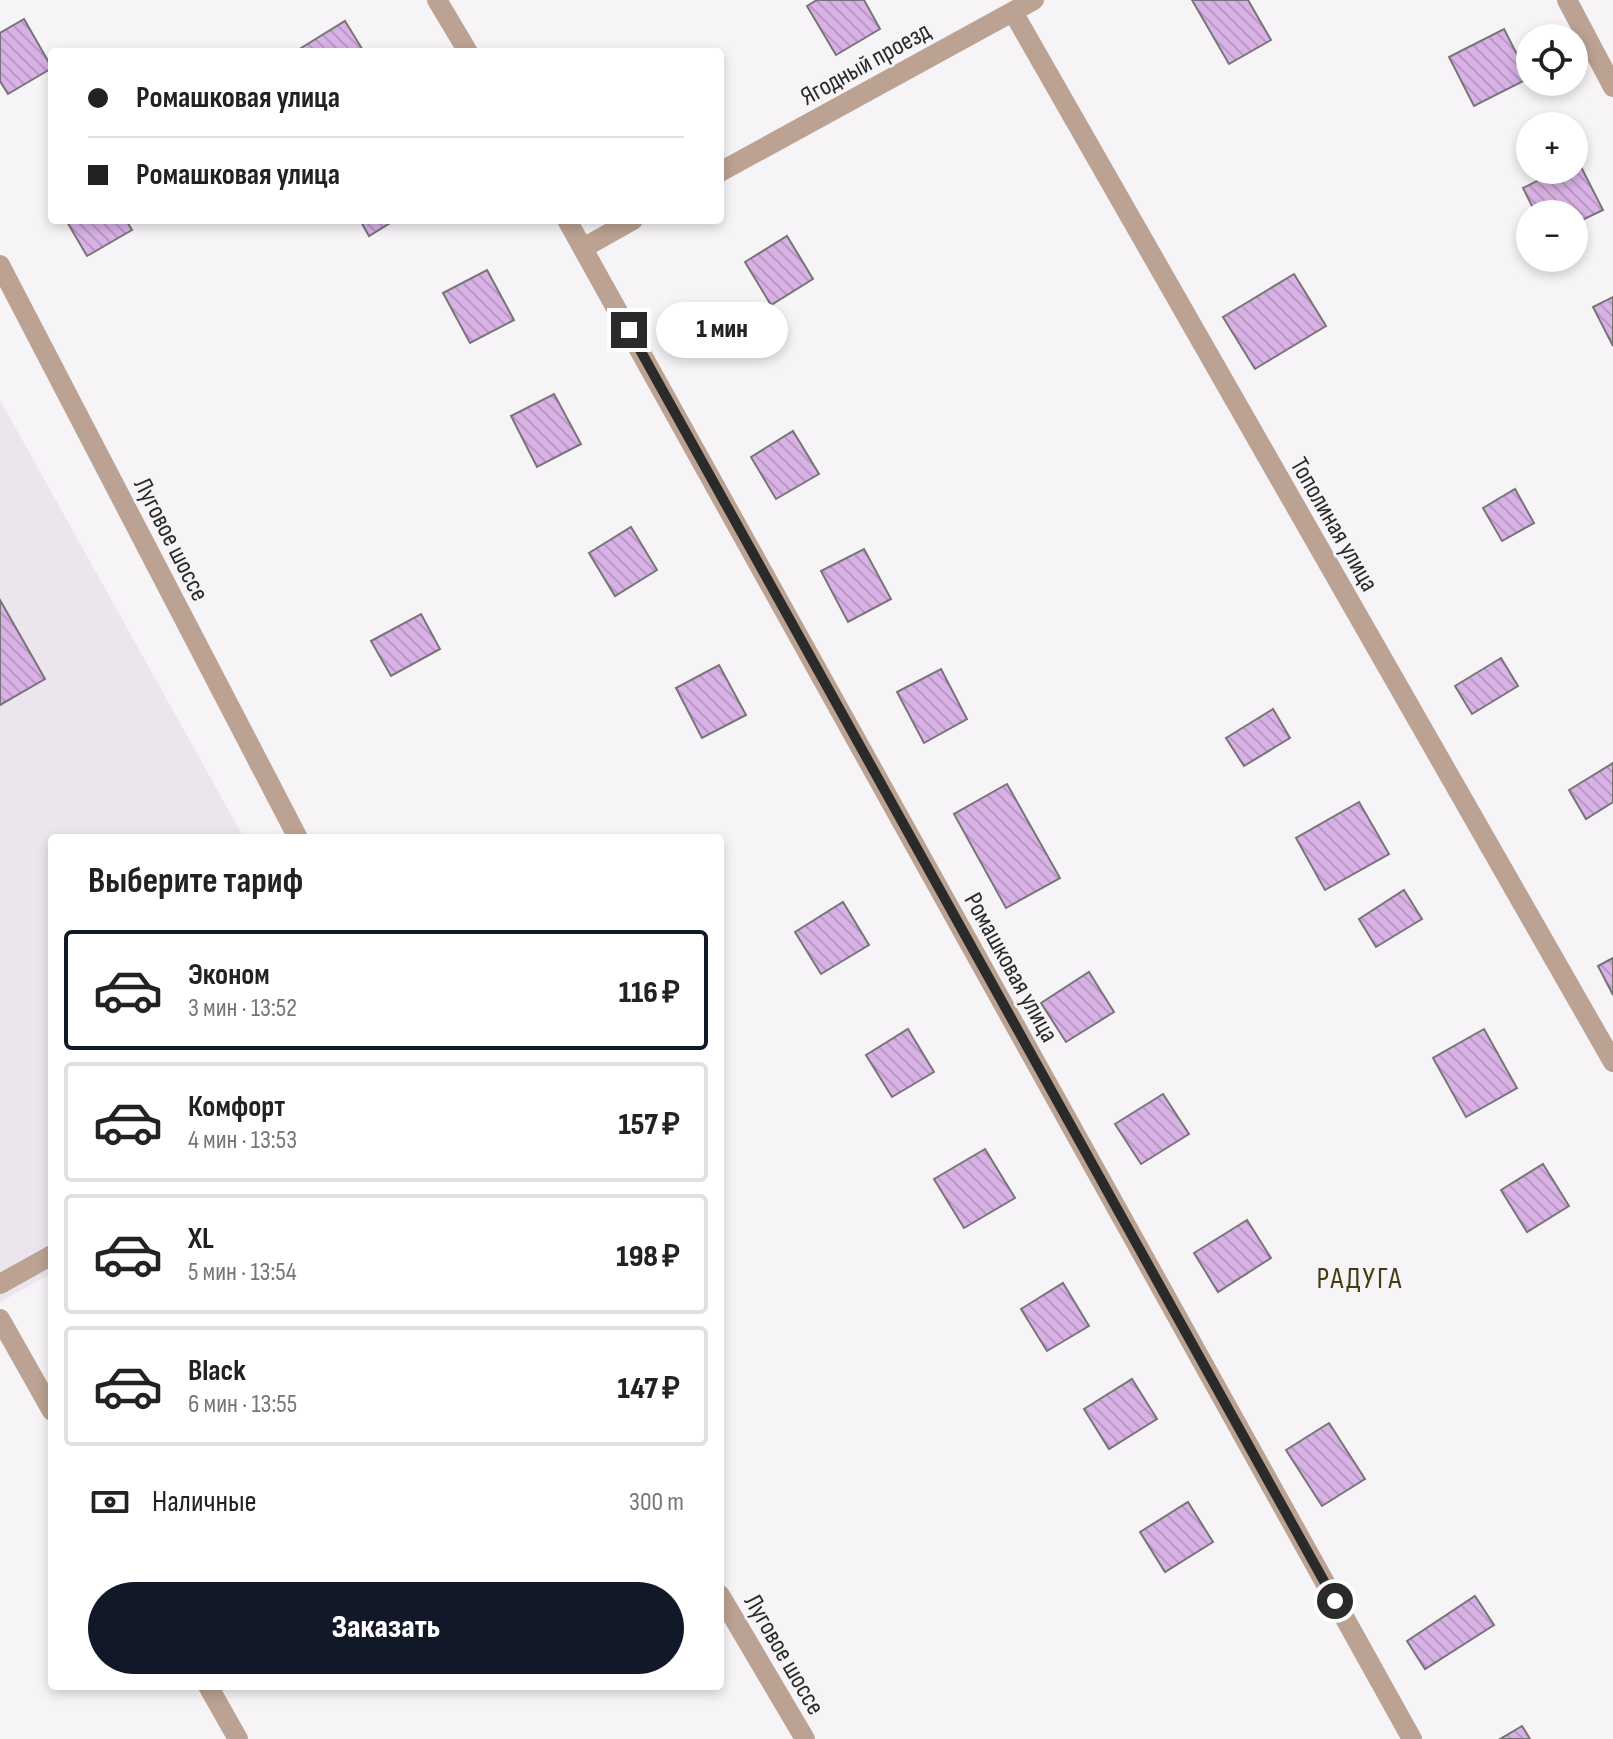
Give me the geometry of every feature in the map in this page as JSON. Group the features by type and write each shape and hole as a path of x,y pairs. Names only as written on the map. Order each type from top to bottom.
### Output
{"street":[{"path":"437,0 466,48"},
{"name":"Ягодный проезд","path":"724,170 1034,0"},
{"path":"1567,0 1613,87"},
{"name":"Тополиная улица","path":"1013,12 1613,1062"},
{"name":"Ромашковая улица","path":"569,224 1412,1739"},
{"path":"583,248 626,224"},
{"name":"Луговое шоссе","path":"0,265 296,834"},
{"path":"0,1284 48,1257"},
{"path":"0,1319 48,1404"},
{"name":"Луговое шоссе","path":"724,1602 805,1739"},
{"path":"210,1690 238,1739"}],"shaded area":[{"path":"0,400 242,834 48,834 48,1275 0,1302"}],"building":[{"path":"817,0 864,0 880,29 836,55 807,6"},
{"path":"1192,0 1248,0 1271,40 1229,64"},
{"path":"24,19 48,61 48,70 8,94 0,81 0,33"},
{"path":"345,21 362,48 301,48"},
{"path":"1504,29 1516,53 1516,85 1474,106 1449,57"},
{"path":"1588,181 1603,210 1588,217 1588,200 1529,200 1523,188 1531,184 1588,184"},
{"path":"68,224 128,224 132,230 87,256"},
{"path":"362,224 388,224 369,236"},
{"path":"787,236 813,279 771,305 745,262"},
{"path":"487,270 514,320 470,343 443,293"},
{"path":"1294,274 1326,326 1255,369 1223,317"},
{"path":"1613,297 1613,346 1593,307"},
{"path":"554,394 581,444 537,467 511,416"},
{"path":"793,431 819,474 776,499 751,457"},
{"path":"1515,489 1534,523 1502,541 1483,508"},
{"path":"631,527 657,570 615,596 589,553"},
{"path":"864,549 891,599 848,622 821,571"},
{"path":"0,600 45,679 0,705"},
{"path":"421,614 440,649 391,676 371,641"},
{"path":"1501,658 1518,686 1472,714 1455,686"},
{"path":"719,665 746,715 702,738 676,688"},
{"path":"941,669 967,719 924,743 897,692"},
{"path":"1273,709 1290,738 1244,766 1226,738"},
{"path":"1613,763 1613,802 1586,819 1569,790"},
{"path":"1007,784 1060,878 1006,908 954,814"},
{"path":"1359,802 1389,854 1325,890 1296,838"},
{"path":"1404,890 1422,919 1376,947 1359,919"},
{"path":"843,902 869,945 821,974 795,932"},
{"path":"1613,958 1613,995 1598,966"},
{"path":"1089,972 1114,1012 1066,1042 1041,1003"},
{"path":"908,1029 934,1072 892,1097 866,1055"},
{"path":"1484,1029 1517,1088 1466,1117 1433,1058"},
{"path":"1163,1094 1189,1134 1141,1164 1115,1124"},
{"path":"985,1149 1015,1198 964,1228 934,1179"},
{"path":"1543,1164 1569,1206 1527,1232 1501,1190"},
{"path":"1247,1220 1271,1258 1218,1292 1194,1253"},
{"path":"1063,1283 1089,1326 1047,1351 1021,1309"},
{"path":"1132,1379 1157,1419 1109,1449 1084,1409"},
{"path":"1329,1423 1365,1479 1322,1506 1286,1450"},
{"path":"1188,1502 1213,1542 1165,1572 1140,1532"},
{"path":"1475,1596 1494,1625 1425,1669 1407,1641"},
{"path":"1522,1726 1530,1739 1500,1739"}],"district":[{"name":"РАДУГА","path":"1360,1278"}],"route":[{"path":"629,330 1335,1601"}]}
